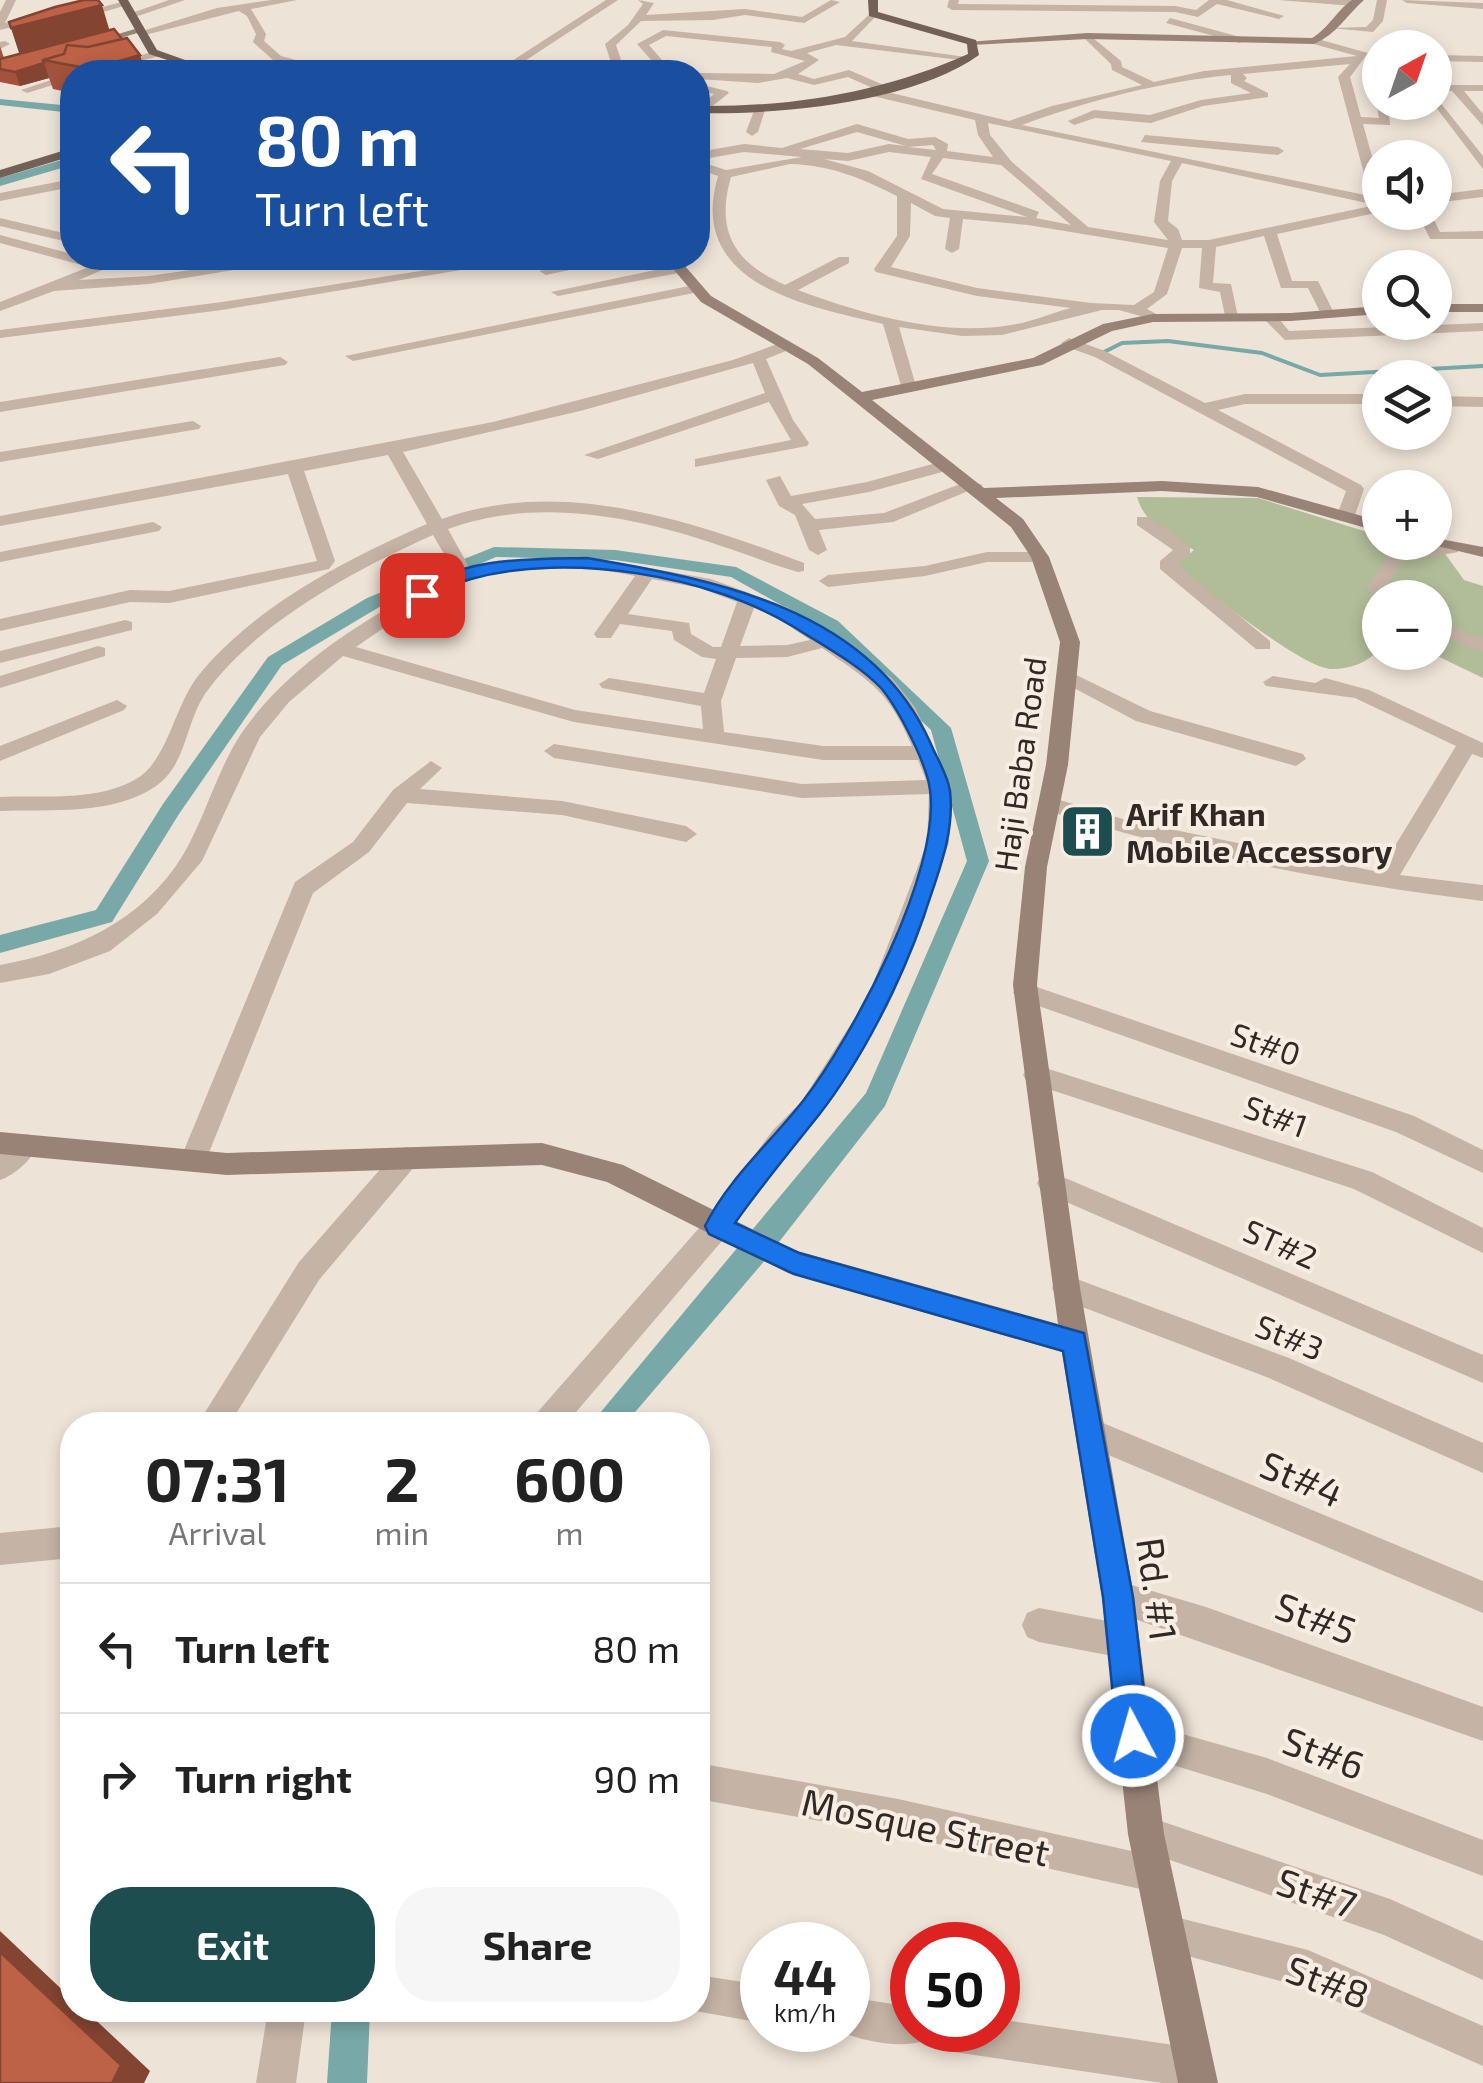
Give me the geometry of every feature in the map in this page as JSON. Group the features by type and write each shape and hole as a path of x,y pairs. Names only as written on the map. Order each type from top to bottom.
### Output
{"main road":[{"path":"873,7 972,42 1087,36 1314,41 1335,28 1340,13 1356,1"},
{"path":"126,6 156,54 175,60"},
{"path":"66,51 140,32"},
{"path":"710,110 787,108 875,90 968,58 974,55 972,42"},
{"path":"0,174 60,156"},
{"name":"Haji Baba Road","path":"680,270 694,289 736,320 786,346 862,397 980,489 1017,523 1040,557 1070,642 1050,804 1036,866 1026,992 1075,1342"},
{"path":"1452,308 1483,308"},
{"path":"862,397 1037,362 1069,343 1146,313 1270,317 1362,311"},
{"path":"980,489 1162,486 1258,492 1362,521"},
{"path":"1452,548 1483,552"},
{"path":"13,1144 227,1164 542,1154 614,1173 794,1263 1075,1342"},
{"name":"Rd. #1","path":"1075,1342 1118,1597 1146,1834 1196,2075"}],"street":[{"path":"5,11 86,0"},
{"path":"5,11 74,9 88,14 180,0"},
{"path":"140,32 292,0"},
{"path":"520,60 613,0"},
{"path":"615,60 610,44 636,23 648,4 643,0"},
{"path":"636,23 744,12 804,20 838,3 819,0"},
{"path":"954,0 952,7 1152,10 1216,17"},
{"path":"1036,0 1057,8 1109,13 1112,9"},
{"path":"1198,14 1215,0 1279,16"},
{"path":"1283,0 1356,1"},
{"path":"1335,28 1369,30 1378,21 1382,0"},
{"path":"1406,0 1483,6"},
{"path":"859,6 873,7"},
{"path":"839,42 873,7"},
{"path":"242,8 252,14 261,34 258,42 266,53 292,60"},
{"path":"1152,10 1153,17 1243,40"},
{"path":"5,11 5,48"},
{"path":"1235,20 1243,40"},
{"path":"636,23 665,33 780,45 775,50 814,60"},
{"path":"657,60 642,49 642,44 665,33"},
{"path":"1087,36 1117,63 1116,68 1156,87"},
{"path":"540,60 571,41"},
{"path":"1314,41 1362,57"},
{"path":"814,60 796,52 839,42 968,58"},
{"path":"132,60 156,54"},
{"path":"1010,124 1056,108 1230,71 1362,57"},
{"path":"1362,57 1344,73 1362,149"},
{"path":"1452,58 1483,59"},
{"path":"710,77 764,79 788,75 814,60"},
{"path":"1094,114 1152,118 1201,103 1264,94 1245,88 1251,86 1235,81 1242,78 1230,71"},
{"path":"788,75 814,82 848,73 875,90 935,102 981,120 1053,134 1278,151"},
{"path":"27,90 60,80"},
{"path":"1455,88 1483,88"},
{"path":"1455,88 1483,122"},
{"path":"710,90 723,93 710,102"},
{"path":"787,108 798,90"},
{"path":"1053,134 1094,114 1200,91"},
{"path":"752,132 758,110"},
{"path":"981,120 981,132 1004,162 1049,195 1086,233"},
{"path":"1353,120 1386,120"},
{"path":"1451,120 1483,164"},
{"path":"1125,141 1127,122"},
{"path":"788,150 857,128 906,143 936,141 944,146 925,176 1086,233"},
{"path":"1125,141 1178,160 1362,199"},
{"path":"710,154 744,148 848,157 888,148 1004,162"},
{"path":"710,169 725,174 790,160 819,161 864,174 940,212 1176,244 1210,244 1362,207"},
{"path":"902,196 908,215 902,246 880,269 977,292 1146,313 1160,294 1176,244 1173,232 1160,222 1166,181 1178,160"},
{"path":"725,174 714,209 719,230 736,262 789,289 890,322 959,332 1012,330 1092,306"},
{"path":"0,198 60,186"},
{"path":"1452,198 1483,193"},
{"path":"952,249 957,214"},
{"path":"0,222 60,236"},
{"path":"1268,230 1286,285 1313,284 1328,314"},
{"path":"1432,230 1435,236 1483,235"},
{"path":"0,240 60,255"},
{"path":"1210,244 1206,288 1226,286 1231,317"},
{"path":"789,289 844,260"},
{"path":"0,307 84,270"},
{"path":"44,287 149,280 217,270"},
{"path":"0,334 203,309 450,270"},
{"path":"548,274 576,270"},
{"path":"548,274 599,270"},
{"path":"548,274 573,313"},
{"path":"353,356 694,289"},
{"path":"1270,317 1285,336 1483,327"},
{"path":"890,322 908,386"},
{"path":"1069,343 1100,354 1354,489 1346,515"},
{"path":"0,521 394,450 758,358 786,346"},
{"path":"701,462 801,443 758,358"},
{"path":"0,408 280,362"},
{"path":"592,455 775,395"},
{"path":"1200,409 1245,399 1362,399"},
{"path":"1452,401 1483,402"},
{"path":"0,457 193,426"},
{"path":"394,450 464,575"},
{"path":"785,502 869,487 948,465"},
{"path":"0,625 130,596 168,596 324,565 326,561 295,468"},
{"path":"774,480 785,502 804,512 818,550"},
{"path":"811,526 887,518 980,489"},
{"path":"0,804 108,796 139,786 162,770 190,702 241,640 304,598 439,526 472,515 520,507 572,510 678,526 798,567"},
{"path":"1143,522 1184,550 1166,565 1263,645"},
{"path":"0,558 152,527"},
{"path":"828,581 925,571 986,557 1040,557"},
{"path":"0,974 49,964 102,944 150,908 191,861 251,735 282,698 340,649 422,595 464,575 524,565 587,562 748,598 829,641 885,682 904,707 940,787 938,843 879,999 811,1108 782,1138 721,1228 558,1412"},
{"path":"647,573 611,626 682,628 681,636 709,653 786,651 829,641"},
{"path":"714,739 711,701 725,652 748,598"},
{"path":"0,656 125,626"},
{"path":"1452,633 1483,646"},
{"path":"340,649 574,716 824,753 926,753"},
{"path":"0,682 98,652"},
{"path":"1066,676 1143,716 1296,759"},
{"path":"1273,682 1362,694 1475,747 1387,878"},
{"path":"609,684 711,701"},
{"path":"0,754 117,706"},
{"path":"554,751 802,791 940,787"},
{"path":"193,1160 303,888 360,847 401,795 431,768"},
{"path":"401,795 562,808 686,834"},
{"path":"1050,804 1124,827 1342,876 1387,878 1483,893"},
{"name":"St#0","path":"1026,992 1405,1124 1483,1162"},
{"name":"St#1","path":"1036,1075 1362,1180 1483,1242"},
{"path":"0,1169 13,1144"},
{"path":"220,1412 309,1271 406,1158"},
{"name":"ST#2","path":"1051,1183 1483,1370"},
{"name":"St#3","path":"1066,1288 1279,1368 1483,1458"},
{"name":"St#4","path":"1091,1432 1483,1597"},
{"path":"0,1550 60,1543"},
{"name":"St#5","path":"1118,1597 1206,1624 1483,1724"},
{"path":"1040,1625 1122,1641"},
{"name":"St#6","path":"1133,1736 1204,1754 1319,1793 1483,1858"},
{"name":"Mosque Street","path":"710,1784 898,1817 1154,1874"},
{"name":"St#7","path":"1146,1834 1390,1918 1483,1961"},
{"name":"St#8","path":"1167,1934 1308,1969 1483,2046"},
{"path":"710,1996 740,2001"},
{"path":"276,2083 285,2022"},
{"path":"1020,2044 1196,2075"}],"green space":[{"path":"1137,497 1258,498 1362,530 1362,560 1450,560 1464,580 1483,586 1483,678 1452,663 1452,580 1362,580 1362,662 1331,669 1298,655 1252,625 1175,566 1194,550 1152,522"}],"building":[{"path":"84,0 98,0 102,5 11,28 9,22"},
{"path":"114,29 122,39 88,47 67,45 64,54 43,60 44,63 15,72 0,69 0,59"},
{"path":"127,38 140,55 122,60 60,60 60,63 43,60 64,54 67,45 88,47"},
{"path":"0,1952 60,2008 60,2022 75,2022 121,2065 112,2083 0,2083"}],"waterway":[{"path":"0,102 60,109"},
{"path":"0,182 60,164"},
{"path":"1100,354 1122,343 1168,341 1262,353 1320,375 1483,366"},
{"path":"0,944 104,916 171,809 275,661 374,602 494,552 615,555 736,572 831,625 941,728 978,861 876,1099 751,1256 616,1412"},
{"path":"347,2083 350,2022"}],"place":[{"name":"Arif Khan Mobile Accessory","path":"1087,831"}],"route":[{"path":"422,595 464,575 524,565 587,562 704,583 780,612 829,641 885,682 904,707 940,787 938,843 906,937 879,999 811,1108 782,1138 718,1226 794,1263 1075,1342 1118,1597 1133,1736"}]}
